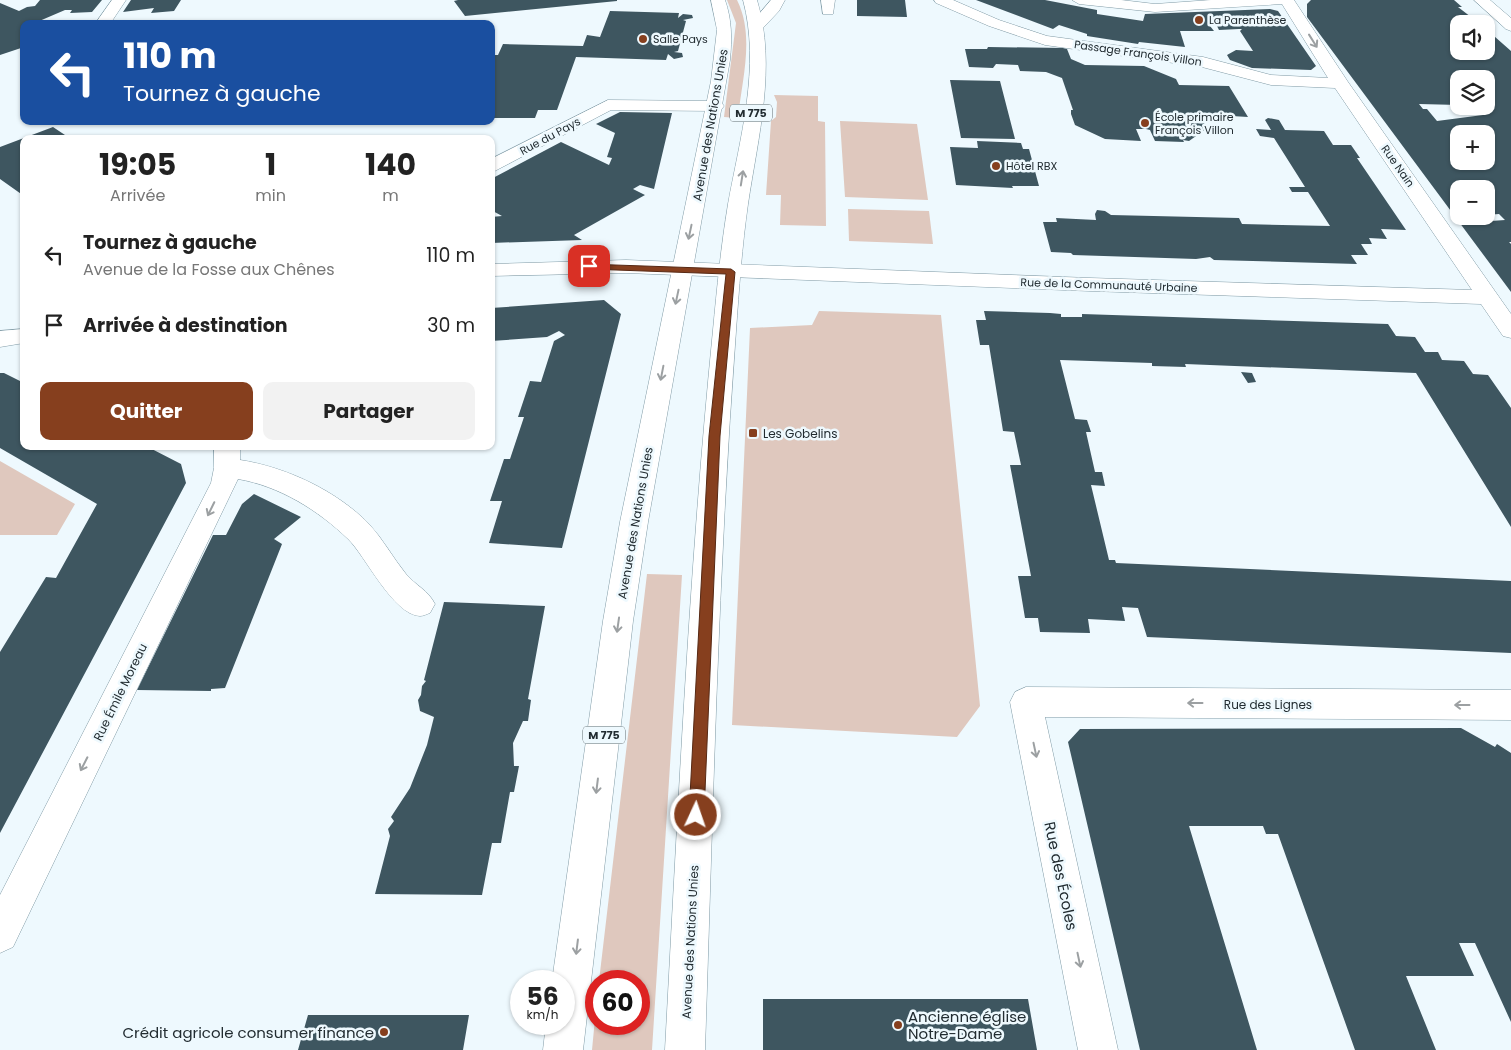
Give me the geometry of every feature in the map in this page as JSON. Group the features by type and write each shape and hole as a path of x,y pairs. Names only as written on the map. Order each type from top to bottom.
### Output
{"street":[{"path":"105,20 119,0"},
{"name":"Avenue des Nations Unies","path":"564,1050 626,570 652,421 715,106 725,36 725,22 718,0"},
{"name":"Avenue des Nations Unies","path":"685,1050 714,436 731,272 758,53 756,14 750,0"},
{"path":"757,26 774,8 778,0"},
{"name":"Passage François Villon","path":"942,0 994,23 1044,40 1203,62 1271,80 1340,83"},
{"path":"1079,0 1154,8 1279,0"},
{"name":"Rue Nain","path":"1287,0 1340,83 1498,305 1511,331"},
{"path":"1481,0 1511,26"},
{"name":"Rue du Pays","path":"495,165 608,105 715,106"},
{"name":"Rue de la Communauté Urbaine","path":"495,270 568,266 682,269 1498,305"},
{"path":"0,340 20,337"},
{"path":"227,457 318,499 359,532 397,584 420,604"},
{"name":"Rue Émile Moreau","path":"0,934 224,483 227,457"},
{"name":"Rue des Lignes","path":"1026,702 1511,705"},
{"name":"Rue des Écoles","path":"1026,702 1098,1050"}],"shaded area":[{"path":"727,0 737,0 745,28 746,58 738,118 724,117 736,23"},
{"path":"774,95 818,96 818,121 825,122 826,226 780,225 781,195 766,195 771,121 776,117 777,102"},
{"path":"840,121 917,124 928,200 845,197"},
{"path":"848,209 929,211 933,244 849,241"},
{"path":"819,311 941,315 980,706 957,737 732,725 750,328 812,325"},
{"path":"0,461 75,504 57,535 0,535"},
{"path":"647,574 682,575 652,1050 592,1050 593,1035 650,1035 650,970 600,970"}],"building":[{"path":"40,0 102,0 92,12 70,13 72,10 65,10 42,20 20,20 20,48 0,55 0,3 19,11 35,6"},
{"path":"131,0 181,0 174,11 151,13 154,8 123,12"},
{"path":"857,0 905,0 907,17 857,16"},
{"path":"976,0 1045,0 1097,10 1097,14 1143,21 1145,14 1270,9 1278,11 1316,66 1311,70 1252,68 1230,60 1227,55 1236,50 1253,51 1240,31 1242,29 1219,30 1217,26 1210,26 1214,31 1180,31 1185,47 1139,42 1138,44 1087,36 1087,34 1059,25 1053,29"},
{"path":"1311,0 1454,0 1462,7 1458,7 1468,15 1450,15 1450,60 1495,60 1495,37 1511,51 1511,242 1509,242 1511,244 1511,292 1461,225 1495,225 1495,221 1505,220 1499,214 1495,214 1495,180 1450,180 1450,210 1307,17 1307,4"},
{"path":"454,1 617,1 465,16"},
{"path":"610,11 679,13 678,18 683,14 692,15 693,18 683,20 686,21 678,51 674,52 682,53 683,57 674,59 668,54 666,60 576,57 557,110 538,110 535,118 495,118 495,55 498,55 503,44 583,46 587,35 600,37"},
{"path":"988,47 1063,48 1067,49 1071,59 1085,65 1144,66 1176,79 1179,85 1229,86 1248,117 1199,114 1202,116 1206,129 1189,141 1183,140 1184,142 1155,141 1150,130 1146,129 1136,129 1141,141 1105,139 1075,125 1071,114 1071,110 1073,110 1062,78 1046,72 1020,71 1018,65 996,64 993,68 969,67 965,49 987,49"},
{"path":"950,80 1000,81 1015,139 961,138"},
{"path":"620,112 672,113 654,189 640,185 633,189 645,195 574,235 582,240 495,243 495,217 502,216 495,212 495,177 561,142 609,165 612,158 607,157 615,133 596,124"},
{"path":"1268,118 1279,120 1285,130 1324,131 1333,145 1351,145 1360,158 1357,158 1406,230 1381,229 1387,239 1369,238 1372,244 1361,244 1368,255 1351,255 1357,264 1214,260 1210,257 1196,259 1073,255 1071,253 1051,252 1043,222 1057,222 1056,218 1096,220 1095,214 1097,210 1105,211 1111,215 1239,218 1242,224 1330,226 1308,192 1292,192 1289,187 1305,187 1274,138 1260,136 1256,129 1271,130 1265,120"},
{"path":"53,127 65,135 32,135"},
{"path":"20,139 20,193 0,179 0,147"},
{"path":"977,141 1021,143 1023,149 1029,149 1039,186 1012,186 1013,188 956,185 950,147 978,148"},
{"path":"604,300 621,314 562,548 489,543 502,501 490,501 504,459 510,459 524,417 518,417 530,381 541,382 554,341 565,335 559,331 547,337 495,341 495,308"},
{"path":"984,311 1050,313 1061,314 1061,317 1082,317 1082,314 1388,324 1396,336 1415,337 1425,352 1438,352 1442,360 1464,361 1473,374 1488,375 1511,408 1511,527 1416,373 1185,364 1186,367 1152,366 1152,363 1060,360 1075,419 1087,420 1091,432 1086,432 1095,472 1102,472 1105,486 1091,485 1109,560 1115,560 1116,563 1511,581 1511,653 1147,637 1138,608 1122,607 1125,621 1088,619 1090,633 1040,632 1038,618 1025,618 1018,576 1031,576 1010,465 1021,465 1014,432 1003,431 989,345 980,345 976,320 986,320"},
{"path":"1241,372 1252,373 1256,382 1248,383"},
{"path":"0,373 4,373 20,381 20,450 154,450 181,464 186,483 0,833 0,652 46,577 56,578 97,504 0,448"},
{"path":"254,494 301,517 274,539 282,544 225,688 211,689 211,691 137,690 213,535 226,535 242,504"},
{"path":"444,602 545,606 528,699 531,700 528,721 523,721 513,743 514,766 519,766 514,792 510,792 501,843 492,843 482,895 375,894 390,836 388,829 394,821 391,817 410,788 427,745 434,717 420,711 418,700 421,695 422,686 426,681 424,680"},
{"path":"1461,728 1495,747 1497,744 1511,753 1511,1022 1475,943 1459,943 1474,976 1406,976 1436,1050 1355,1050 1278,834 1266,834 1263,826 1189,826 1257,1050 1140,1050 1068,742 1080,729"},
{"name":"Ancienne église Notre-Dame","path":"763,999 1028,999 1037,1050 763,1050"},
{"name":"Crédit agricole consumer finance","path":"308,1015 469,1015 463,1050 298,1050"}],"place":[{"name":"La Parenthèse","path":"1199,20"},
{"name":"Salle Pays","path":"643,39"},
{"name":"École primaire François Villon","path":"1145,123"},
{"name":"Hôtel RBX","path":"996,166"},
{"name":"Les Gobelins","path":"753,433"},
{"name":"Ancienne église Notre-Dame","path":"898,1025"},
{"name":"Crédit agricole consumer finance","path":"384,1032"}],"route":[{"path":"589,266 731,272 720,362 714,436 696,815"}]}
